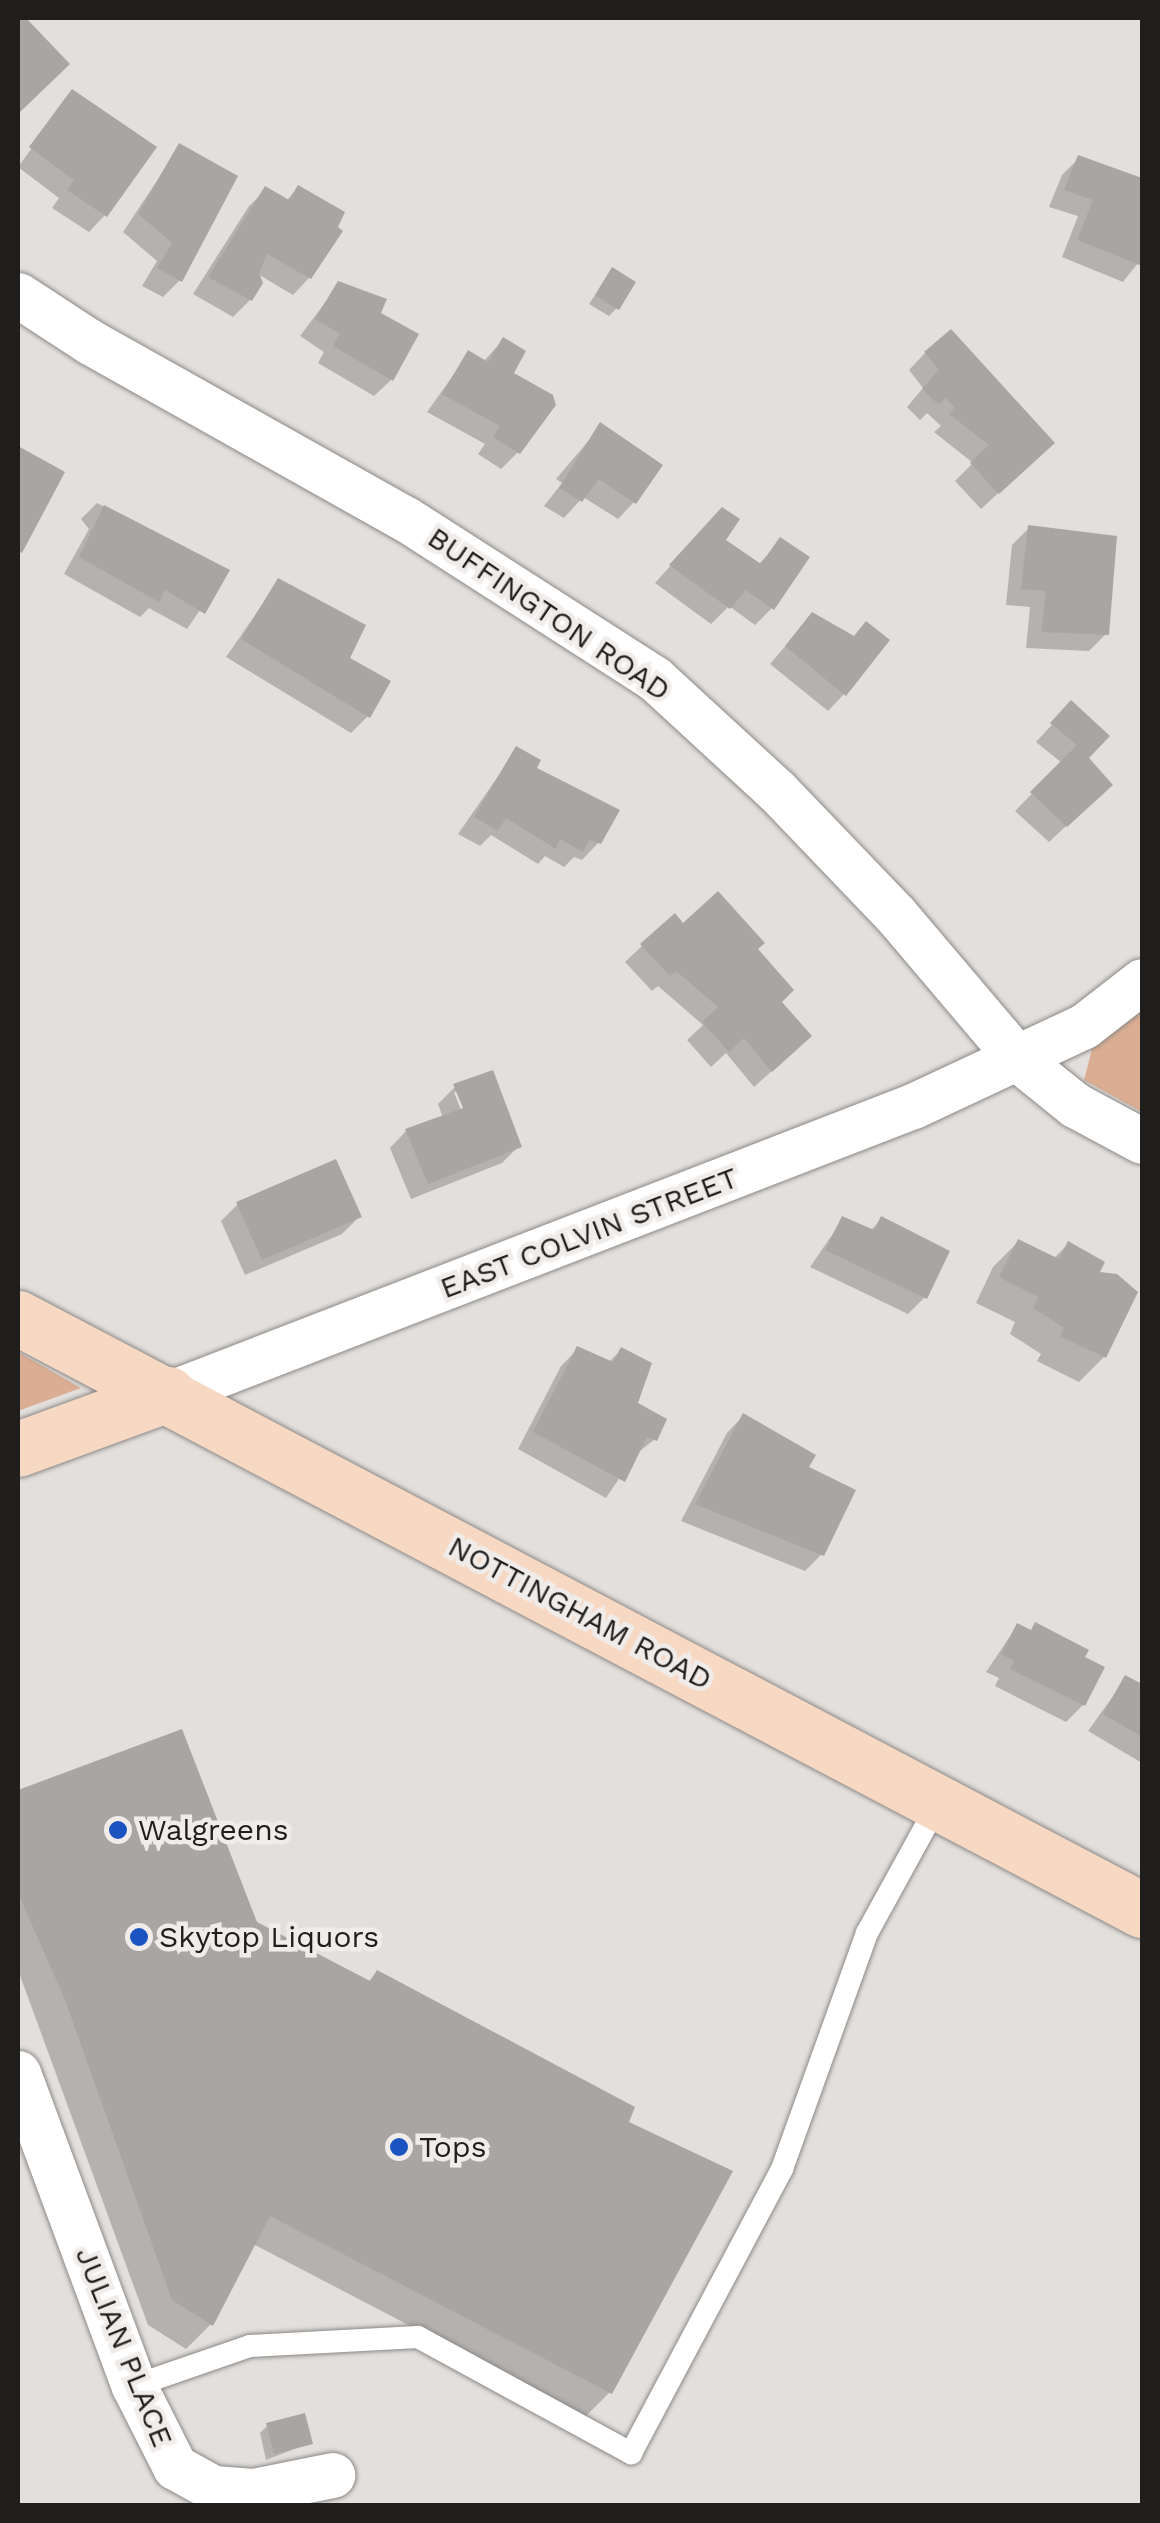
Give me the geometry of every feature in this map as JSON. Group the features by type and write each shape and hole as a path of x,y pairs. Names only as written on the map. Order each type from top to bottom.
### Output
{"street":[{"name":"BUFFINGTON ROAD","path":"18,294 90,342 406,519 654,678 895,914 1019,1060 1075,1105 1142,1140"},
{"name":"EAST COLVIN STREET","path":"18,1449 168,1394 1019,1060 1084,1026 1142,980"},
{"name":"NOTTINGHAM ROAD","path":"18,1318 1142,1910"},
{"name":"JULIAN PLACE","path":"18,2073 134,2386 175,2466 213,2488 253,2490 332,2475"}],"lane":[{"path":"134,2386 250,2346 418,2337 631,2453 782,2169 867,1934 938,1802"}],"shaded area":[{"path":"1142,1007 1142,1112 1084,1080 1093,1045"},
{"path":"18,1352 81,1388 18,1411"}],"building":[{"path":"18,18 26,18 70,64 18,114"},
{"path":"72,89 157,147 107,217 67,190 74,180 29,147"},
{"path":"179,143 238,176 182,282 157,268 172,243 138,214"},
{"path":"1078,155 1142,178 1142,266 1077,240 1093,200 1064,190"},
{"path":"298,185 345,212 338,227 343,231 311,279 267,254 259,273 263,283 252,301 208,277 265,186 289,200"},
{"path":"612,267 636,282 619,310 595,295"},
{"path":"338,281 387,299 381,313 419,334 393,381 333,346 340,334 315,319"},
{"path":"951,329 1055,443 999,494 970,463 989,445 949,414 955,407 945,398 939,405 922,389 939,370 924,352"},
{"path":"503,337 526,351 514,373 553,395 556,405 520,454 493,437 500,426 442,394 468,350 488,362"},
{"path":"600,422 663,465 636,504 599,479 582,502 559,488"},
{"path":"18,446 65,472 22,553 18,551"},
{"path":"104,505 230,570 205,614 165,590 159,602 79,557"},
{"path":"722,507 740,519 726,540 761,564 780,537 810,557 774,610 746,590 730,609 669,565"},
{"path":"1028,525 1117,536 1109,635 1041,632 1046,591 1021,589"},
{"path":"278,578 366,625 350,658 391,681 370,718 241,639"},
{"path":"812,612 854,636 866,621 890,640 846,696 785,646"},
{"path":"1071,700 1110,736 1089,758 1113,785 1067,827 1030,792 1077,745 1050,723"},
{"path":"516,746 541,760 537,768 620,810 601,844 589,840 583,852 560,839 556,849 506,818 498,831 474,817"},
{"path":"718,891 765,943 758,949 794,990 782,1002 812,1036 772,1072 744,1038 729,1052 702,1022 718,1007 676,971 670,976 640,944 675,913 683,923"},
{"path":"493,1070 522,1147 428,1184 405,1129 463,1108 453,1084"},
{"path":"336,1159 362,1217 262,1260 236,1202"},
{"path":"842,1216 874,1230 881,1216 950,1251 927,1299 825,1250"},
{"path":"1018,1239 1059,1259 1068,1241 1105,1262 1100,1272 1117,1274 1138,1292 1106,1358 1060,1336 1064,1328 1033,1308 1038,1297 999,1277"},
{"path":"577,1346 613,1362 621,1347 652,1363 638,1403 667,1419 657,1441 647,1437 625,1482 533,1432"},
{"path":"743,1413 816,1455 809,1467 856,1490 824,1556 695,1504"},
{"path":"1035,1622 1089,1650 1085,1657 1105,1667 1085,1706 1010,1669 1014,1661 1001,1654 1017,1623 1031,1630"},
{"path":"1125,1675 1142,1684 1142,1737 1103,1714"},
{"name":"Tops","path":"182,1729 257,1922 370,1981 377,1970 635,2107 629,2122 733,2171 612,2394 270,2216 213,2326 172,2300 65,2000 18,1893 18,1790"},
{"path":"305,2413 313,2444 274,2454 266,2423"}],"place":[{"name":"Walgreens","path":"118,1830"},
{"name":"Skytop Liquors","path":"139,1937"},
{"name":"Tops","path":"399,2147"}]}
